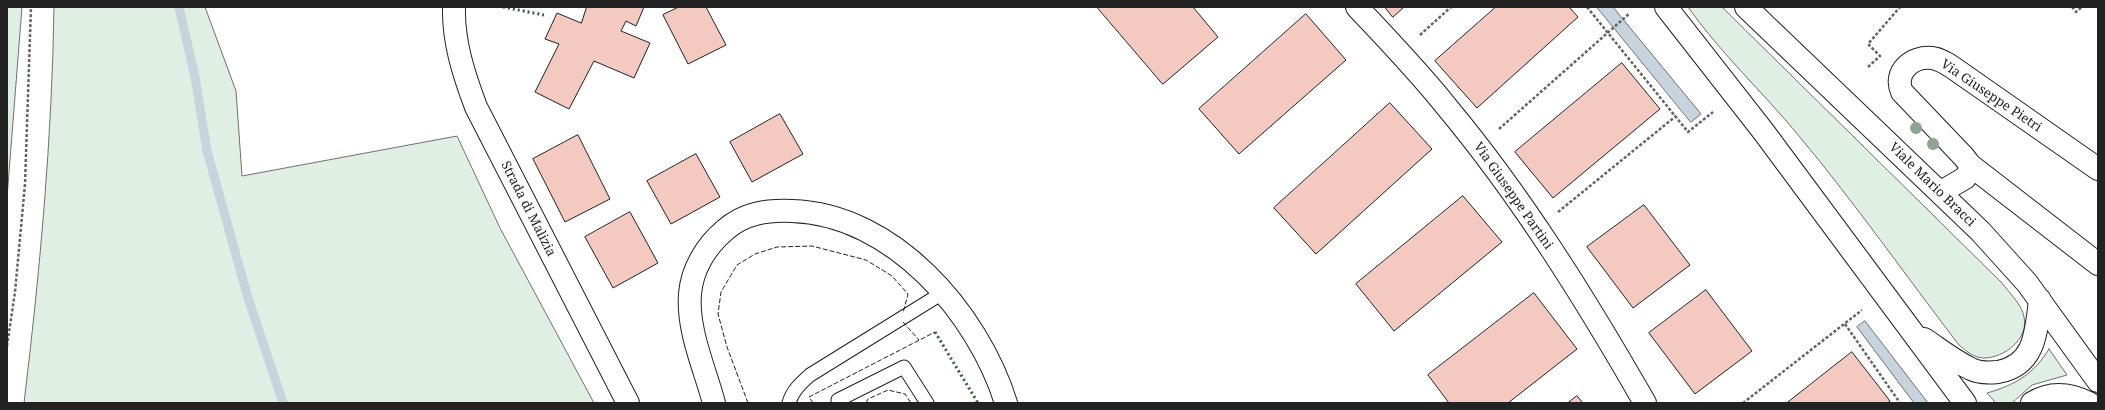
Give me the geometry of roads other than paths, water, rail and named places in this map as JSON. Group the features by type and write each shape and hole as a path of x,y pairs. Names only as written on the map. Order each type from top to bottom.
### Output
{"street":[{"name":"Strada di Malizia","path":"454,7 454,20 459,54 464,74 476,107 628,403"},
{"name":"Via Giuseppe Partini","path":"1357,7 1446,105 1479,147 1537,229 1618,356 1645,403"},
{"path":"1666,7 1727,83 1964,403"},
{"name":"Viale Mario Bracci","path":"1746,7 1941,192 1980,231 2040,300 2098,381"},
{"name":"Via Giuseppe Pietri","path":"2098,169 1945,62 1931,58 1911,62 1901,73 1899,79 1902,92 1970,165 2098,264"},
{"path":"1941,192 1965,178 1969,174 1970,165"},
{"path":"714,403 695,336 689,306 692,278 701,258 714,239 731,224 749,214 777,211 802,211 843,220 867,231 895,249 944,292 968,323 1000,384 1006,403"},
{"name":"Via Giuseppe Pietri","path":"2056,233 2098,277"},
{"path":"1911,331 1971,369 1982,372 2003,371 2020,362 2032,346 2036,336 2040,300"},
{"path":"2032,403 2050,396 2066,394 2090,403"}],"lane":[{"path":"788,403 790,397 799,384 810,375 944,292"},
{"path":"840,403 838,400 904,367 927,403"}],"waterway":[{"path":"179,7 195,77 207,151 248,298 283,403"}]}
